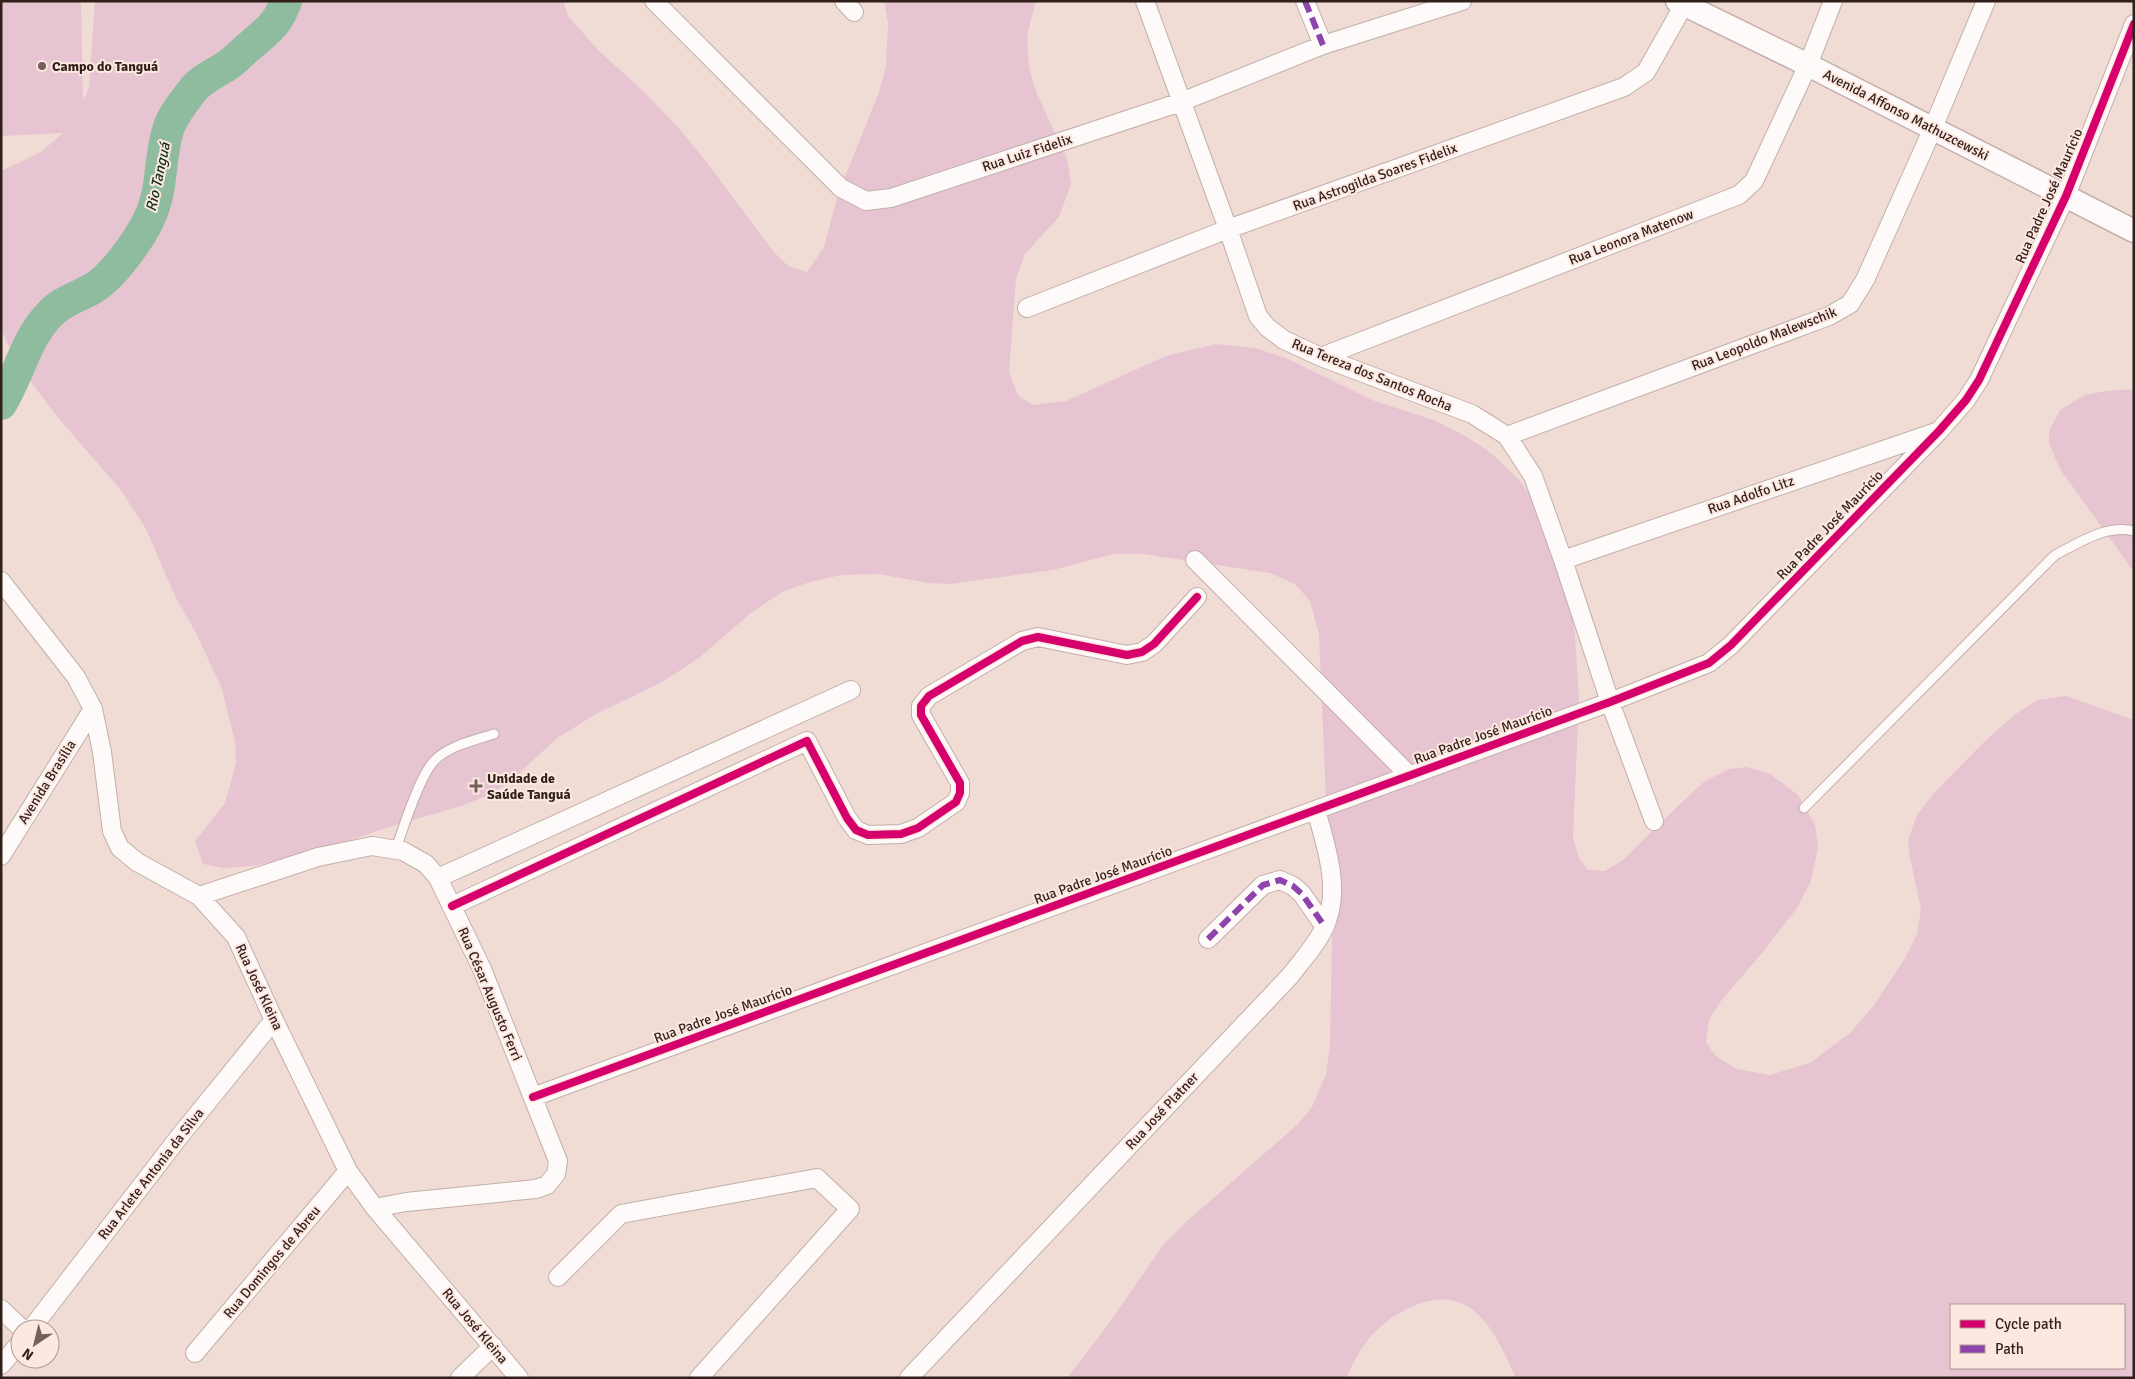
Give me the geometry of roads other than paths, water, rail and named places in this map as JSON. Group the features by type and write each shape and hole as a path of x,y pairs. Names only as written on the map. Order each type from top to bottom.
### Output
{"street":[{"name":"Rua Luiz Fidelix","path":"654,1 841,188 866,201 891,198 1181,102 1323,45 1462,1"},
{"name":"Rua Tereza dos Santos Rocha","path":"1144,1 1258,316 1267,327 1284,340 1472,414 1507,436 1532,476 1563,560 1610,702 1654,821"},
{"path":"1306,1 1323,45"},
{"name":"Rua Leonora Matenow","path":"1321,356 1738,195 1754,181 1808,65 1833,1"},
{"name":"Rua Leopoldo Malewschik","path":"1507,436 1829,316 1850,304 1865,280 1934,128 1986,1"},
{"name":"Avenida Affonso Mathuzcewski","path":"1683,2 2134,231"},
{"name":"Rua Astrogilda Soares Fidelix","path":"1027,308 1228,229 1624,87 1646,72 1683,2"},
{"name":"Rua Padre José Maurício","path":"533,1097 1410,776 1709,663 1731,645 1939,431 1966,400 1979,380 2066,196 2134,24"},
{"name":"Rua Adolfo Litz","path":"1563,560 1939,431"},
{"path":"1195,560 1410,776"},
{"name":"Rua José Kleina","path":"1,581 76,677 93,709 102,752 112,831 120,848 137,862 199,896 236,937 274,1020 348,1171 375,1208 519,1378"},
{"path":"452,906 807,742 847,818 856,830 868,835 901,834 918,828 956,802 960,793 960,782 921,715 921,706 929,696 1022,641 1038,636 1127,655 1142,652 1154,644 1197,597"},
{"path":"438,878 852,690"},
{"name":"Avenida Brasília","path":"1,856 93,709"},
{"name":"Rua José Platner","path":"910,1378 1290,976 1317,942 1325,926 1332,888 1330,862 1316,810"},
{"name":"Rua César Augusto Ferri","path":"199,896 318,857 372,846 403,851 426,864 438,878 482,969 558,1161 556,1174 548,1185 536,1189 406,1202 375,1208"},
{"path":"1208,939 1263,884 1280,880 1293,886 1302,894 1325,926"},
{"name":"Rua Arlete Antonia da Silva","path":"39,1319 179,1137 274,1020"},
{"name":"Rua Domingos de Abreu","path":"195,1353 348,1171"},
{"path":"558,1277 621,1214 817,1178 850,1208 699,1378"},
{"path":"1,1309 12,1319"},
{"path":"460,1378 493,1346"},
{"path":"1,1365 10,1355"}],"lane":[{"path":"1804,808 2055,555 2100,533 2124,529 2134,531"},
{"path":"396,849 423,779 433,761 440,755 457,747 494,734"}],"waterway":[{"name":"Rio Tanguá","path":"1,404 29,345 50,314 60,306 100,284 116,268 139,237 149,219 157,197 168,130 182,105 200,83 231,63 267,31 280,15 286,1"}],"place":[{"name":"Campo do Tanguá","path":"42,66"},
{"name":"Unidade de Saúde Tanguá","path":"476,786"}]}
